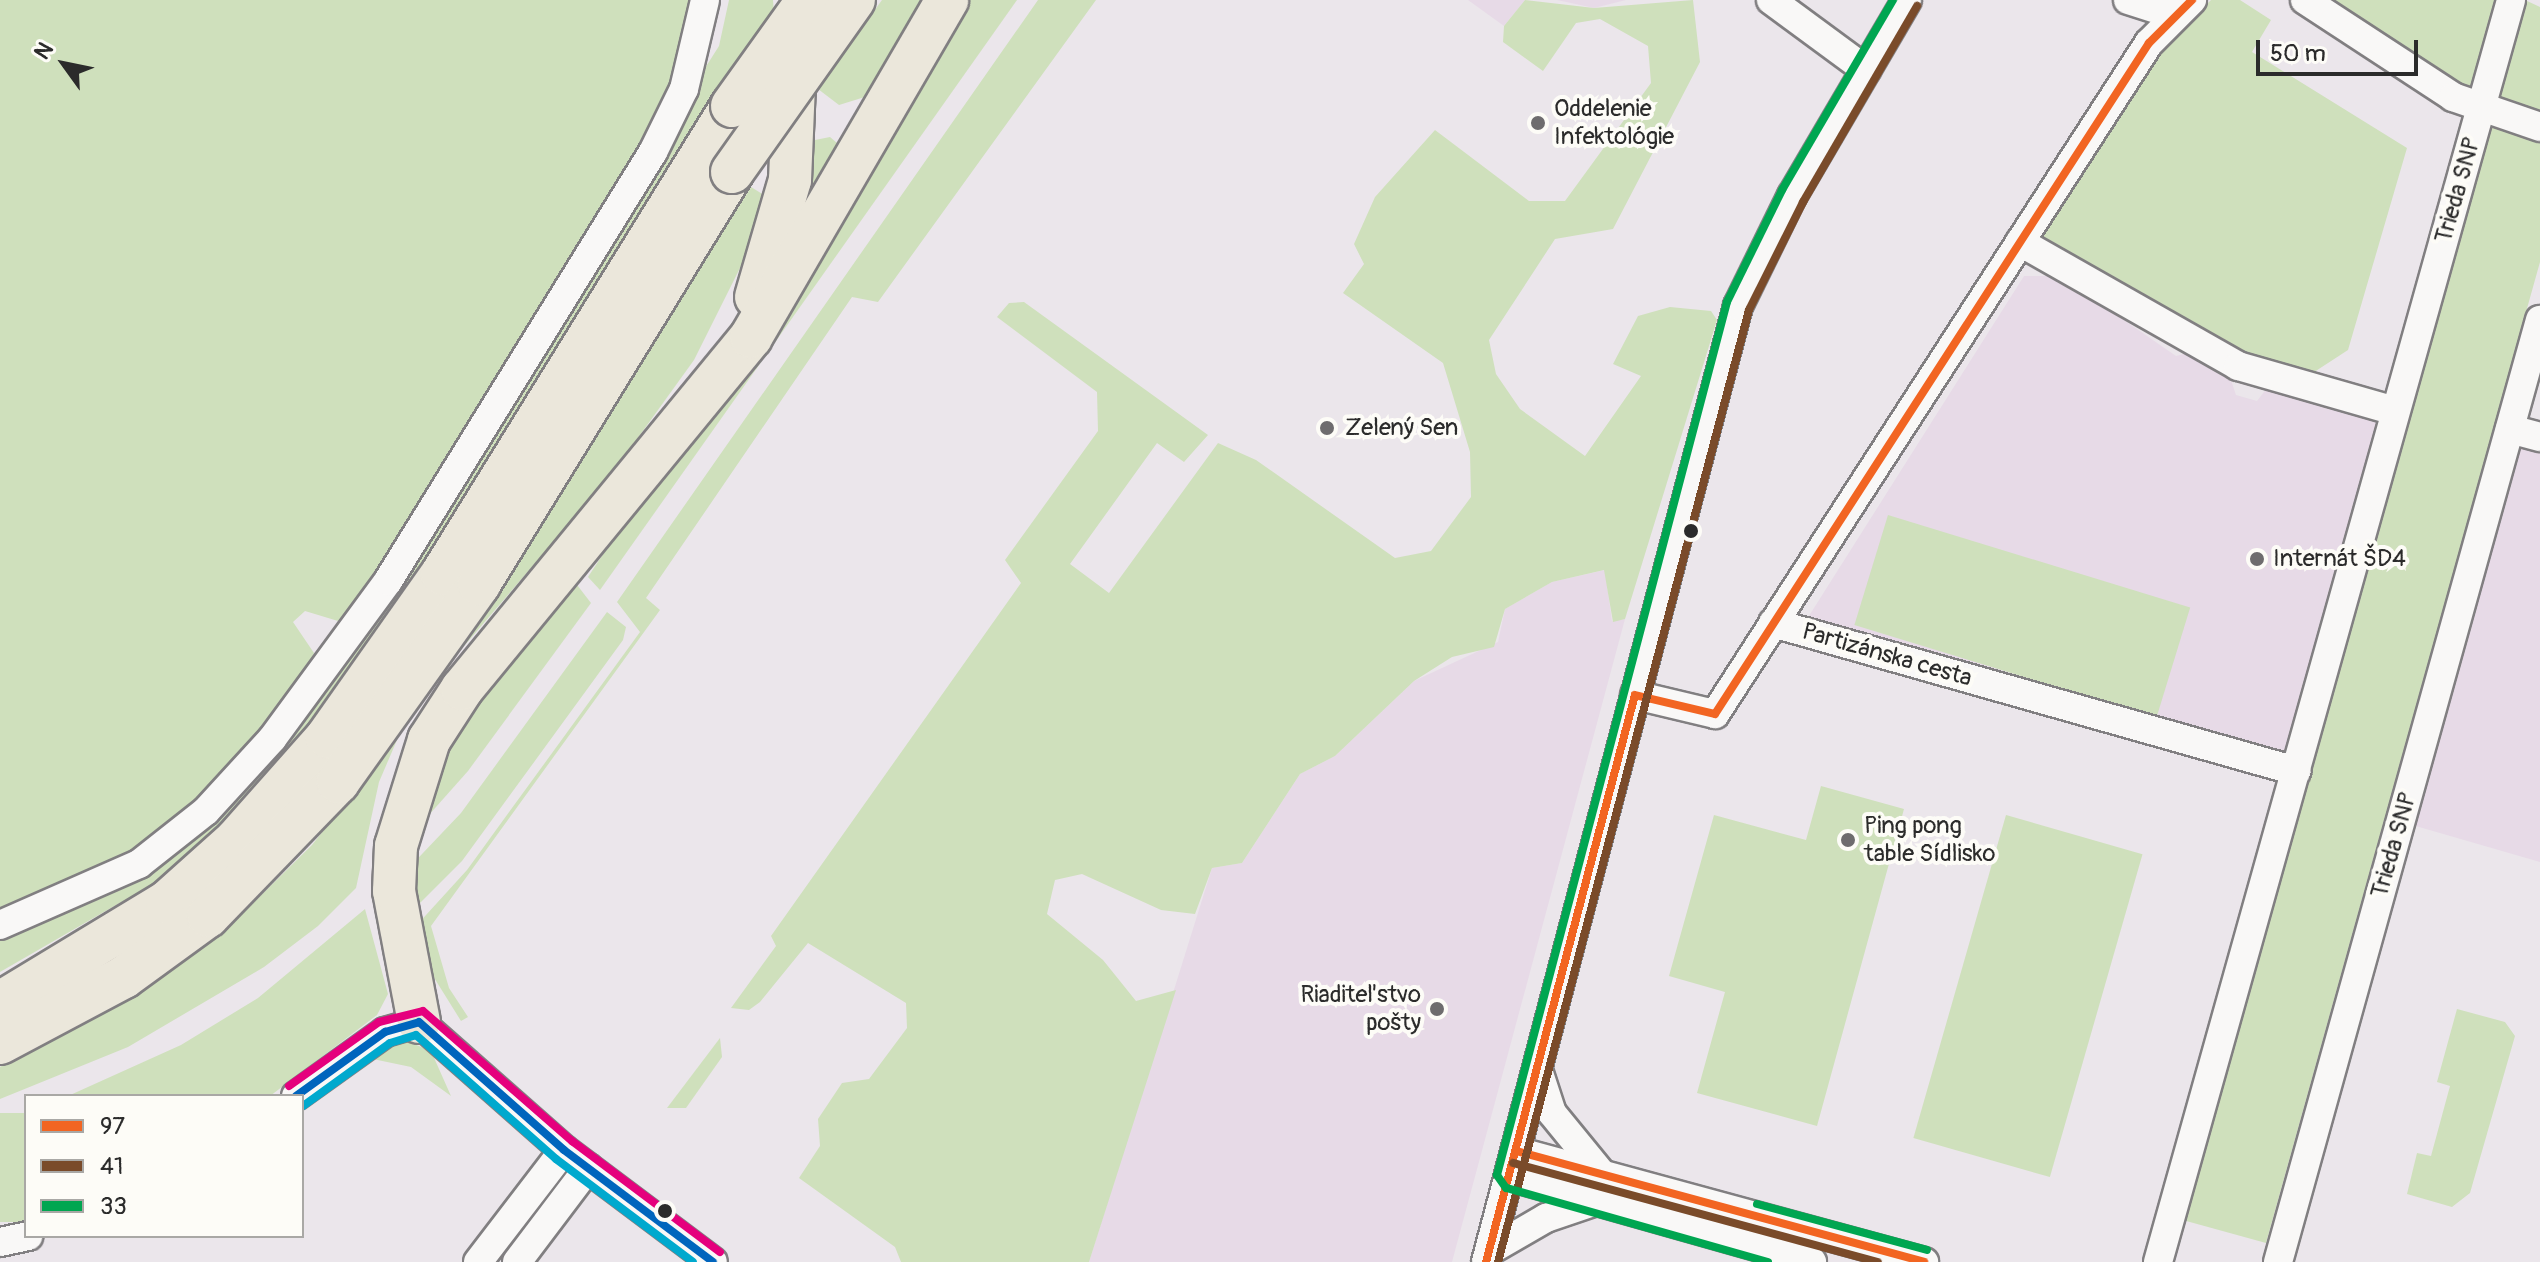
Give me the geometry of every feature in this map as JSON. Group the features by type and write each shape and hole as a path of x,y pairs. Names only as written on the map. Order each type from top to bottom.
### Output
{"highway":[{"path":"419,1022 382,898 384,835 403,765 452,683 680,412 760,290 790,180 794,0"},
{"path":"0,1003 167,902 236,840 327,737 442,574 732,106 808,0"},
{"path":"0,1043 124,977 208,916 338,782 479,584 732,172 854,0"},
{"path":"419,1022 395,861 401,813 429,740 462,689 751,337 947,0"}],"street":[{"path":"0,925 139,864 206,811 272,739 388,581 653,152 684,89 705,0"},
{"path":"1771,0 1866,70"},
{"path":"1488,1257 1738,306 1792,196 1907,0"},
{"path":"1773,623 2020,242 2184,8 2128,0"},
{"name":"Trieda SNP","path":"2305,0 2481,108 2540,127"},
{"name":"Trieda SNP","path":"2158,1262 2511,0"},
{"path":"2020,242 2238,366 2395,411"},
{"name":"Trieda SNP","path":"2278,1262 2540,320"},
{"path":"2510,429 2540,437"},
{"name":"Partizánska cesta","path":"1635,695 1715,714 1773,623 2296,771"},
{"path":"299,1094 385,1032 419,1022 564,1150 713,1262"},
{"path":"1538,1070 1552,1113 1599,1187 1812,1262"},
{"path":"478,1262 564,1150"},
{"path":"1513,1163 1599,1187 1924,1262"},
{"path":"517,1262 588,1168"},
{"path":"1488,1257 1599,1187"},
{"path":"0,1242 24,1237"}],"shaded area":[{"path":"1468,0 1525,0 1504,26"},
{"path":"1557,0 1626,0 1594,8"},
{"path":"2024,276 2060,276 2176,356 2188,353 2231,380 2236,395 2257,401 2267,388 2399,424 2304,762 1807,619"},
{"path":"2491,438 2540,452 2540,862 2388,818"},
{"path":"1605,570 1612,621 1625,619 1452,1262 1089,1262 1212,868 1242,863 1300,774 1335,756 1414,681 1498,642 1505,609 1552,582"}],"green space":[{"path":"0,0 693,0 662,116 353,612 338,621 305,611 293,622 314,653 307,674 222,783 160,836 105,872 0,916"},
{"path":"729,0 773,0 774,13 379,641 234,818 131,906 123,901 0,972 0,934 59,914 280,738 719,46"},
{"path":"882,0 928,0 868,96 839,105 818,89"},
{"path":"967,0 1017,0 600,590 588,577"},
{"path":"1038,0 1096,0 878,302 852,297 646,598 660,610 431,926 449,988 468,1017 461,1021 428,968 416,926 467,870 640,632 617,602"},
{"path":"1525,0 1594,8 1693,0 1700,62 1613,229 1555,239 1489,340 1496,374 1520,409 1585,456 1641,376 1613,364 1638,316 1670,307 1711,311 1717,320 1625,619 1613,622 1604,570 1552,582 1505,609 1494,647 1452,657 1414,681 1335,756 1300,774 1242,863 1212,868 1195,914 1161,910 1082,874 1055,880 1047,914 1103,960 1136,1001 1176,990 1089,1262 901,1262 895,1247 799,1178 820,1146 818,1119 842,1083 869,1079 907,1028 906,1003 808,943 760,1002 749,1010 731,1008 776,946 771,936 1021,583 1005,560 1098,431 1097,392 997,317 1009,303 1024,302 1208,435 1184,462 1157,443 1070,564 1109,593 1218,443 1256,460 1395,558 1431,551 1471,497 1470,452 1443,363 1343,293 1364,264 1354,244 1375,197 1435,130 1529,201 1565,201 1651,83 1648,46 1600,19 1576,23 1543,71 1503,42 1504,26"},
{"path":"2211,0 2240,0 2271,20 2252,52 2407,148 2348,350 2305,378 2235,354 2041,239 2161,50"},
{"path":"2331,0 2525,0 2540,7 2540,262 2266,1243 2179,1219 2482,131 2465,87"},
{"path":"830,137 844,149 800,215 810,141"},
{"path":"751,187 764,195 748,252 694,360 614,471 459,652"},
{"path":"1888,515 2190,607 2157,717 1854,625"},
{"path":"574,581 591,603 468,771 412,834 437,748"},
{"path":"607,612 626,627 623,640 462,861 410,913 403,874 461,813"},
{"path":"400,733 379,782 356,888 318,926 264,967 128,1047 0,1099 0,1067 153,984 243,913 312,845"},
{"path":"1821,786 1904,809 1817,1126 1697,1093 1725,992 1669,976 1714,815 1806,840"},
{"path":"2006,815 2142,854 2050,1177 1913,1138"},
{"path":"365,909 388,994 377,1015 273,1094 72,1094 181,1045 258,998"},
{"path":"2457,1009 2505,1022 2515,1036 2470,1193 2452,1207 2407,1194 2417,1153 2431,1156 2450,1086 2437,1082"},
{"path":"720,1038 722,1057 686,1108 667,1108"},
{"path":"402,1039 431,1051 451,1096 411,1067 368,1058"},
{"path":"0,1113 24,1113 24,1222 0,1222"}],"transit line":[{"name":"33","path":"1768,1262 1506,1188 1497,1175 1727,302 1782,190 1893,0"},
{"name":"97","path":"1486,1262 1635,695 1715,714 2149,43 2192,0"},
{"name":"41","path":"1498,1262 1749,310 1803,202 1917,6"},
{"path":"289,1086 379,1022 423,1011 572,1141 720,1252"},
{"path":"299,1094 385,1032 419,1022 564,1150 713,1262"},
{"path":"304,1105 390,1043 416,1035 556,1159 693,1262"},
{"name":"97","path":"1516,1151 1924,1262"},
{"name":"41","path":"1513,1163 1878,1262"},
{"name":"33","path":"1757,1204 1927,1250"}],"place":[{"name":"Oddelenie Infektológie","path":"1538,123"},
{"name":"Zelený Sen","path":"1327,428"},
{"name":"Internát ŠD4","path":"2257,559"},
{"name":"Ping pong table Sídlisko","path":"1848,840"},
{"name":"Riaditeľstvo pošty","path":"1437,1009"}]}
